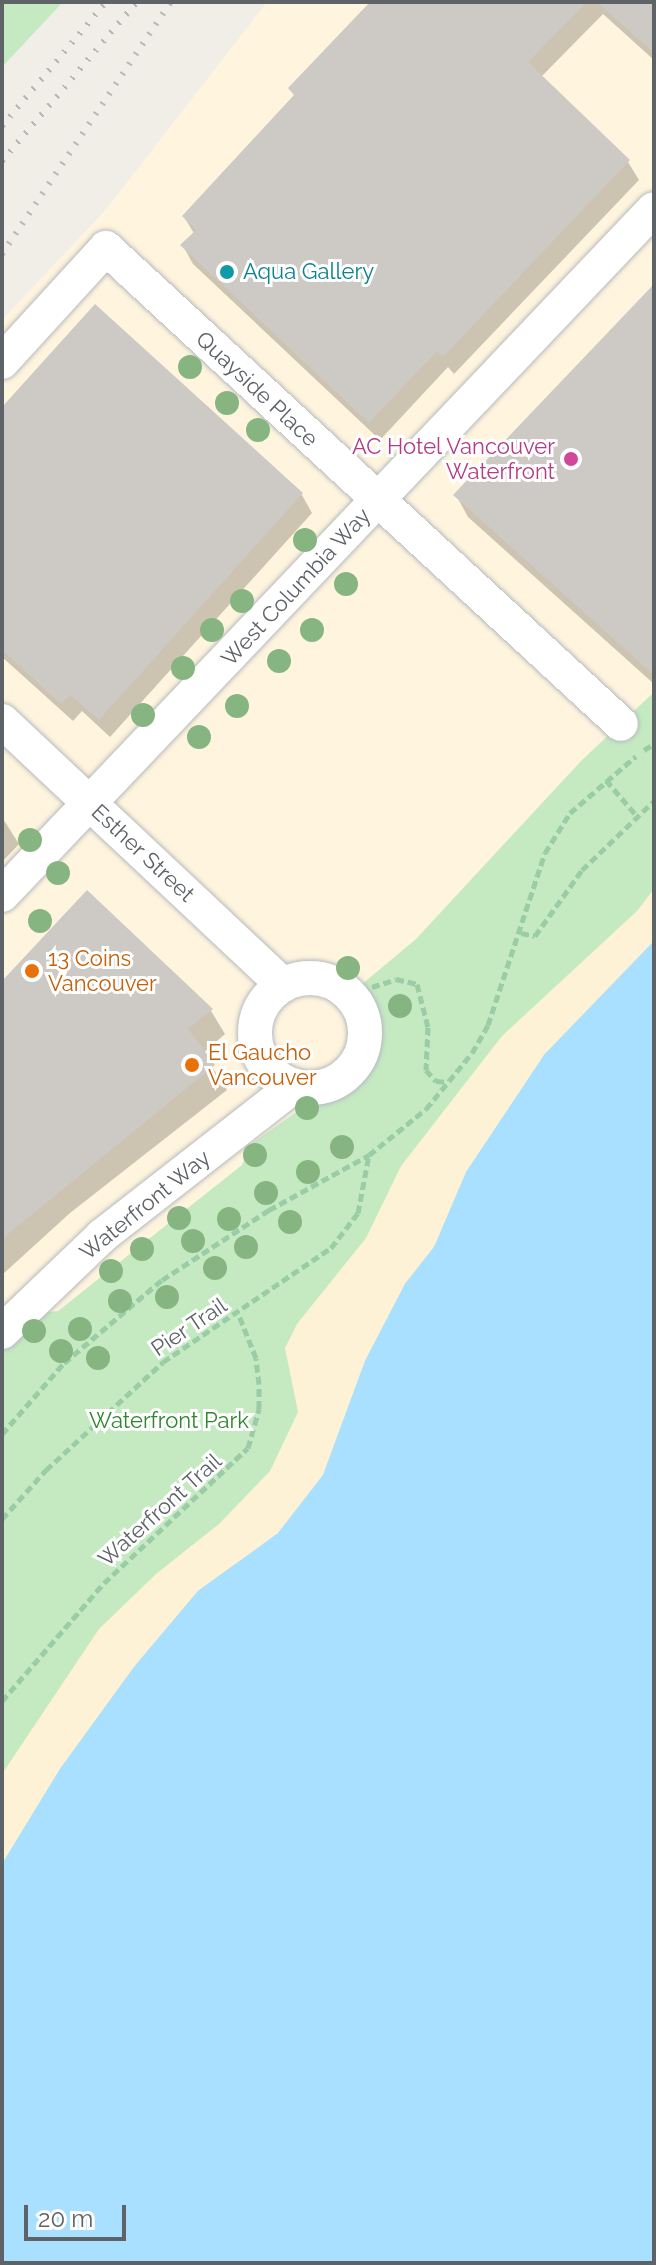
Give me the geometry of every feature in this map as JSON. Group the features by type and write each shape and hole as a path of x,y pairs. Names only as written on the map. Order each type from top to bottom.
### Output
{"street":[{"name":"West Columbia Way","path":"2,895 92,804 654,209"},
{"name":"Quayside Place","path":"2,362 106,248 621,724"},
{"name":"Esther Street","path":"2,721 283,985"},
{"path":"300,978 335,983 349,994 365,1025 365,1043 347,1074 312,1088 294,1086 265,1064 256,1039 259,1012 283,985 300,978"},
{"name":"Waterfront Way","path":"2,1332 102,1236 294,1086"}],"path":[{"path":"2,1434 64,1363 162,1280 269,1210 369,1155 426,1109 488,1025 545,853 570,813 644,750"},
{"path":"606,780 636,815"},
{"path":"521,933 535,936 582,870 654,801"},
{"path":"372,987 396,979 417,984 428,1027 426,1070 436,1081 448,1082"},
{"name":"Pier Trail","path":"2,1519 46,1470 163,1362 238,1313 347,1231 368,1180 369,1155"},
{"name":"Waterfront Trail","path":"2,1701 104,1583 248,1448 259,1409 259,1384 256,1358 238,1313"}],"shaded area":[{"path":"267,2 654,2 654,941 607,990 365,1361 323,1475 2,1864 2,320 104,212"}],"green space":[{"path":"6,2 63,2 2,67 2,7"},
{"name":"Waterfront Park","path":"654,692 654,941 607,990 365,1361 323,1475 134,1667 2,1864 2,1350 40,1313 58,1311 242,1165 251,1144 305,1106 354,1082 370,1063 378,1038 376,1012 361,985 416,939 581,761"}],"sand":[{"path":"654,889 654,941 544,1055 434,1247 405,1284 365,1361 323,1475 278,1533 198,1591 134,1667 60,1769 2,1864 2,1774 99,1629 156,1574 219,1524 270,1471 298,1412 285,1348 297,1324 366,1238 401,1166 502,1036 637,911"}],"water":[{"path":"654,941 654,2263 2,2263 2,1864 60,1769 134,1667 198,1591 278,1533 323,1475 365,1361 405,1284 434,1247 466,1172 544,1055"}],"building":[{"path":"370,2 587,2 528,62 630,160 443,357 437,351 369,423 180,245 196,230 182,216 294,95 288,88"},
{"path":"597,2 654,2 654,53"},
{"name":"AC Hotel Vancouver Waterfront","path":"654,284 654,675 453,495"},
{"path":"95,304 303,493 99,720 70,695 61,704 2,650 2,407"},
{"path":"87,890 213,1009 188,1029 215,1065 2,1239 2,981"}],"railway":[{"path":"2,126 106,2"},
{"path":"2,161 137,2"},
{"path":"2,254 171,2"}],"place":[{"name":"Aqua Gallery","path":"227,272"},
{"name":"AC Hotel Vancouver Waterfront","path":"571,459"},
{"name":"13 Coins Vancouver","path":"32,971"},
{"name":"El Gaucho Vancouver","path":"192,1065"}]}
